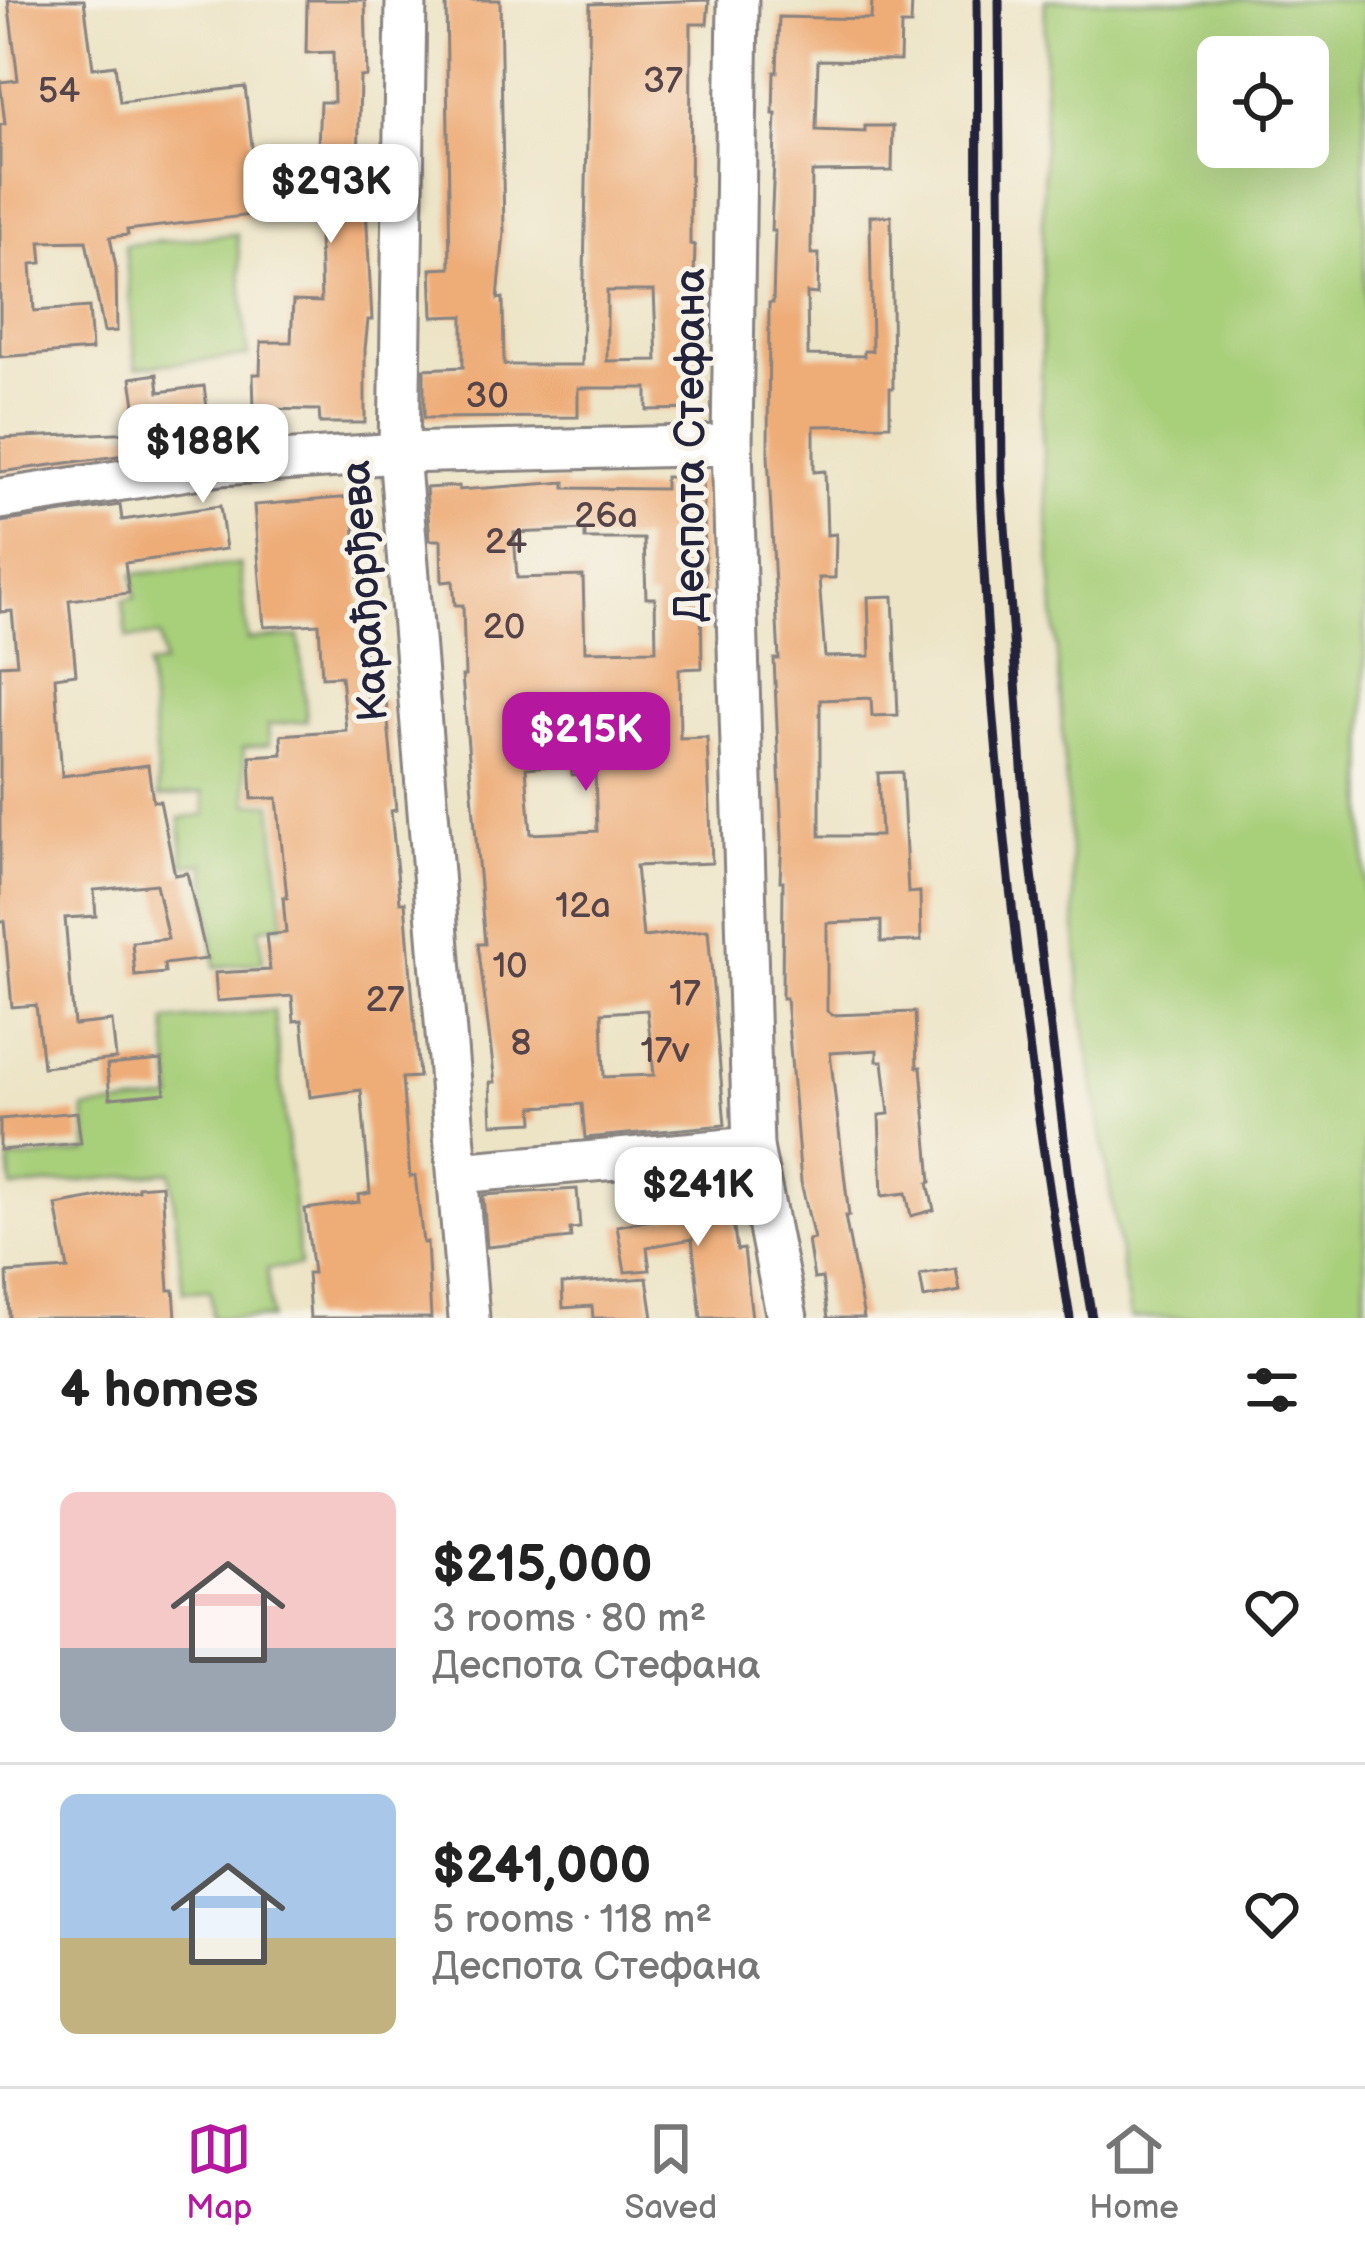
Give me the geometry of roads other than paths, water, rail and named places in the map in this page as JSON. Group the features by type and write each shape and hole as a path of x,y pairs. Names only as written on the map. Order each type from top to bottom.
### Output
{"street":[{"name":"Карађорђева","path":"406,0 400,453 469,1318"},
{"name":"Деспота Стефана","path":"738,0 732,445 753,1147 787,1318"},
{"path":"0,499 220,465 400,453 732,445"},
{"path":"458,1173 753,1147"}],"railway":[{"path":"977,0 979,445 993,711 1025,1015 1070,1318"},
{"path":"999,0 1002,484 1026,824 1071,1194 1092,1318"}]}
